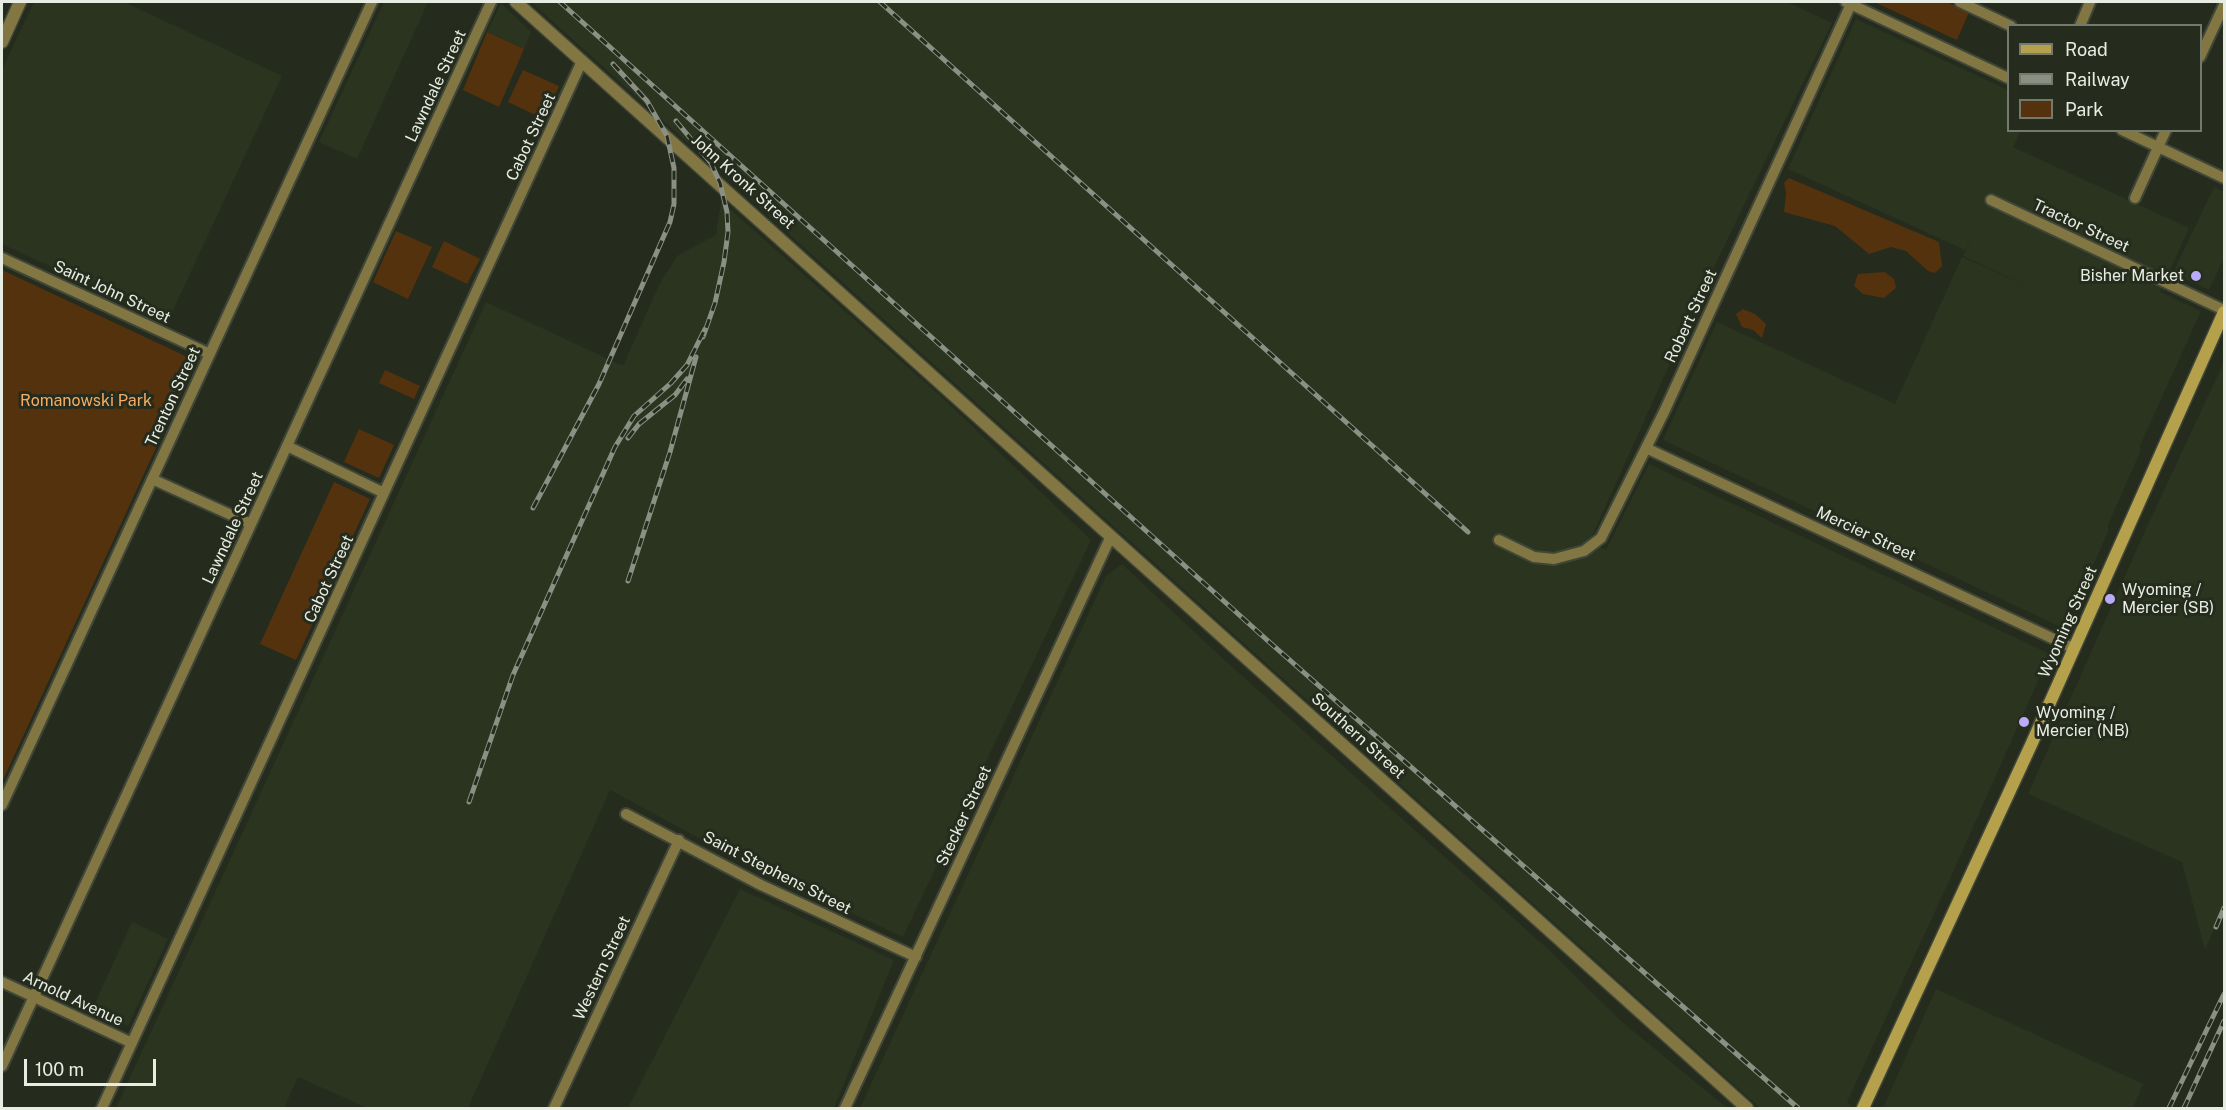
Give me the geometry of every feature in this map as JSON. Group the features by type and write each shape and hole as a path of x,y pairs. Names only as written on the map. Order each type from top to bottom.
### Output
{"main road":[{"name":"Wyoming Street","path":"1863,1108 2224,311"}],"street":[{"path":"2,42 20,2"},
{"name":"Trenton Street","path":"2,806 372,2"},
{"name":"Lawndale Street","path":"2,1066 491,2"},
{"name":"John Kronk Street","path":"516,2 946,388"},
{"path":"2081,24 2090,2"},
{"path":"1848,3 2007,78"},
{"name":"Robert Street","path":"1499,540 1526,554 1544,558 1562,558 1590,548 1607,528 1646,448 1848,3"},
{"path":"1968,3 2008,24"},
{"path":"2202,53 2224,5"},
{"name":"Cabot Street","path":"102,1108 582,61"},
{"path":"2126,132 2224,178"},
{"path":"2135,198 2165,132"},
{"name":"Tractor Street","path":"1991,200 2224,311"},
{"name":"Saint John Street","path":"2,258 210,354"},
{"name":"Southern Street","path":"946,388 1747,1108"},
{"path":"287,446 384,493"},
{"name":"Mercier Street","path":"1646,448 2073,648"},
{"path":"152,479 251,524"},
{"name":"Stecker Street","path":"845,1108 1111,536"},
{"name":"Saint Stephens Street","path":"626,814 761,885 916,957"},
{"name":"Western Street","path":"554,1108 679,840"},
{"name":"Arnold Avenue","path":"2,982 132,1042"}],"shaded area":[{"path":"34,2 124,2 282,76 168,321 2,244 2,69"},
{"path":"384,2 428,2 357,159 319,142"},
{"path":"531,2 1787,2 1832,23 1703,290 1590,541 1606,550 1649,464 2050,654 1847,1102 1853,1108 1760,1108"},
{"path":"501,3 531,32 524,49 487,32"},
{"path":"1856,19 2007,90 2007,132 2020,132 2013,147 2189,228 2160,292 2201,311 2139,448 2141,450 2108,525 2108,532 2065,629 1663,440 1717,322 1895,404 1962,257 2030,287 1963,256 1972,235 1965,250 1788,169"},
{"path":"2214,187 2224,192 2224,258 2209,290 2173,273"},
{"path":"721,201 946,401 1091,540 903,937 749,865 610,790 468,1108 367,1108 298,1077 284,1108 116,1108 486,302 623,366 659,285 677,256 716,235"},
{"path":"2224,362 2224,906 2205,950 2182,862 2028,794 2145,531"},
{"path":"1122,564 1220,656 1549,950 1621,1021 1727,1108 860,1108 1106,576"},
{"path":"740,889 894,960 834,1108 628,1108"},
{"path":"132,922 168,939 128,1026 92,1010"},
{"path":"1936,989 2143,1084 2133,1108 1883,1108"}],"green space":[{"path":"1874,2 1947,2 1969,12 1957,40"},
{"path":"487,32 524,49 499,107 463,90"},
{"path":"523,70 559,86 544,119 508,102"},
{"path":"1789,178 1939,242 1942,266 1935,273 1928,271 1906,251 1891,247 1869,254 1835,226 1784,212 1786,193 1784,183"},
{"path":"396,231 432,247 408,299 373,282"},
{"path":"444,241 480,259 467,284 432,267"},
{"name":"Romanowski Park","path":"2,270 196,361 2,782"},
{"path":"1885,272 1894,279 1896,288 1884,298 1863,294 1854,286 1858,274"},
{"path":"1743,309 1755,314 1766,324 1762,338 1753,330 1742,327 1736,314"},
{"path":"385,370 420,386 414,399 379,383"},
{"path":"359,429 394,445 379,478 344,462"},
{"path":"334,482 370,499 296,660 260,644"}],"railway":[{"path":"560,2 1267,640 1798,1108"},
{"path":"880,2 1468,532"},
{"path":"533,508 599,384 670,222 674,204 674,168 667,136 647,101 613,64"},
{"path":"676,121 711,163 720,183 727,212 728,232 724,262 715,303 703,337"},
{"path":"469,802 513,675 615,447 634,416 671,383 687,365 705,329"},
{"path":"628,581 670,452 696,357"},
{"path":"628,438 639,424 675,395 687,379"},
{"path":"2216,927 2224,908"},
{"path":"2169,1108 2224,994"},
{"path":"2184,1108 2224,1021"}],"place":[{"name":"Bisher Market","path":"2196,276"},
{"name":"Wyoming / Mercier (SB)","path":"2110,599"},
{"name":"Wyoming / Mercier (NB)","path":"2024,722"}]}
